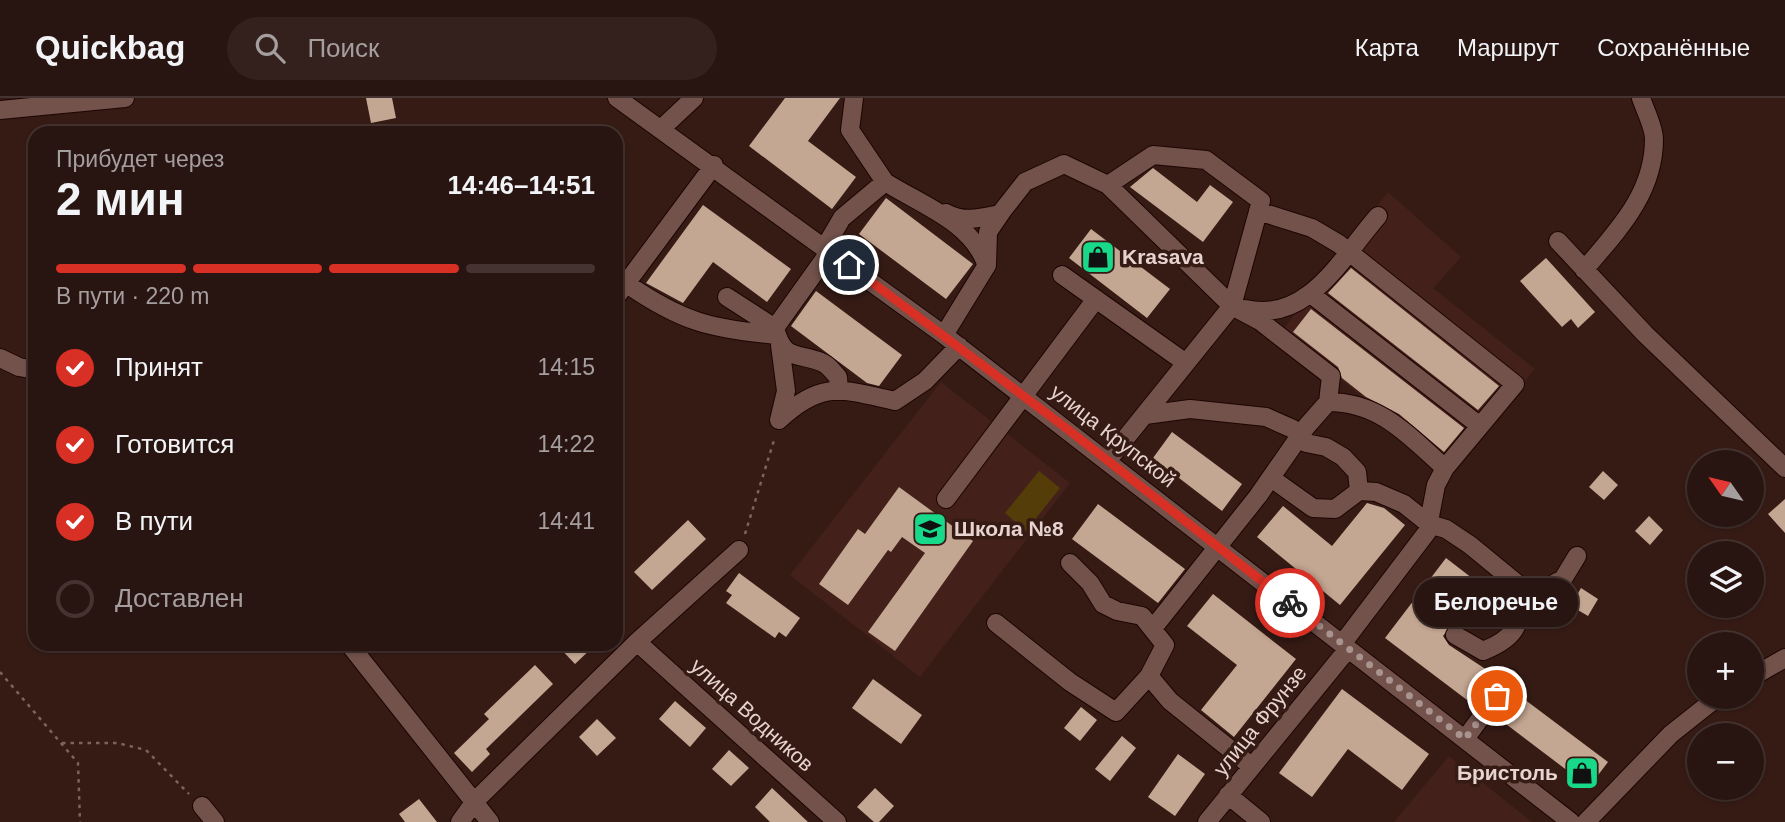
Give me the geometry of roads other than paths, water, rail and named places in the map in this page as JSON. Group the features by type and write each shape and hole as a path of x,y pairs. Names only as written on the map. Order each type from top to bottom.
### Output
{"street":[{"path":"0,110 125,98"},
{"name":"улица Крупской","path":"617,98 662,128 959,346 1571,822"},
{"path":"662,128 694,98"},
{"path":"854,98 850,130 885,182 917,201 978,245 986,265"},
{"path":"1584,270 1630,216 1644,188 1654,138 1642,98"},
{"path":"1108,184 1153,155 1206,160 1261,201 1231,306 1108,460"},
{"path":"944,335 986,265 988,232 1000,214 1025,181 1064,163 1108,184 1231,306 1260,321 1331,376 1328,402 1154,627"},
{"path":"623,288 713,165"},
{"path":"885,182 842,218 777,336 786,391 779,420 800,401 828,390 895,401 925,381 959,346"},
{"path":"917,201 956,218 975,219 1000,214"},
{"path":"1258,211 1312,228 1348,251"},
{"path":"1231,306 1264,313 1296,306 1312,295 1378,216"},
{"path":"1558,241 1645,334 1785,468"},
{"name":"улица Фрунзе","path":"1207,822 1345,646 1400,571 1427,532 1436,485 1445,468 1515,384 1348,251"},
{"path":"1062,275 1186,363"},
{"path":"623,292 692,322 718,330 777,336"},
{"path":"1312,295 1480,426"},
{"path":"727,297 777,336 794,356 824,362 838,377 839,391"},
{"path":"946,499 1096,299"},
{"path":"0,358 28,369"},
{"path":"1328,402 1348,402 1372,409 1445,468"},
{"path":"1145,415 1190,409 1266,417 1293,429 1306,443 1326,447 1343,457 1357,472 1359,491"},
{"path":"1271,478 1312,508 1335,509 1359,491 1376,492 1404,504 1429,524 1446,529 1470,545 1526,590 1541,591 1563,579 1577,556"},
{"path":"460,822 475,801 637,642 739,550"},
{"path":"996,623 1070,682 1116,712 1149,676 1166,645 1154,627 1142,616 1117,611 1104,604 1090,583 1070,564"},
{"path":"1455,635 1483,651 1506,642 1520,617 1526,590"},
{"name":"улица Водников","path":"637,642 837,822"},
{"path":"355,651 490,822"},
{"path":"1764,672 1781,665"},
{"path":"1149,676 1170,701 1251,766"},
{"path":"1465,739 1510,678"},
{"path":"1586,822 1671,734 1703,709"},
{"path":"1228,795 1261,822"},
{"path":"202,806 215,822"}],"place":[{"name":"Krasava","path":"1098,257"},
{"name":"Школа №8","path":"930,529"},
{"name":"Белоречье","path":"1497,696"},
{"name":"Бристоль","path":"1582,773"}]}
